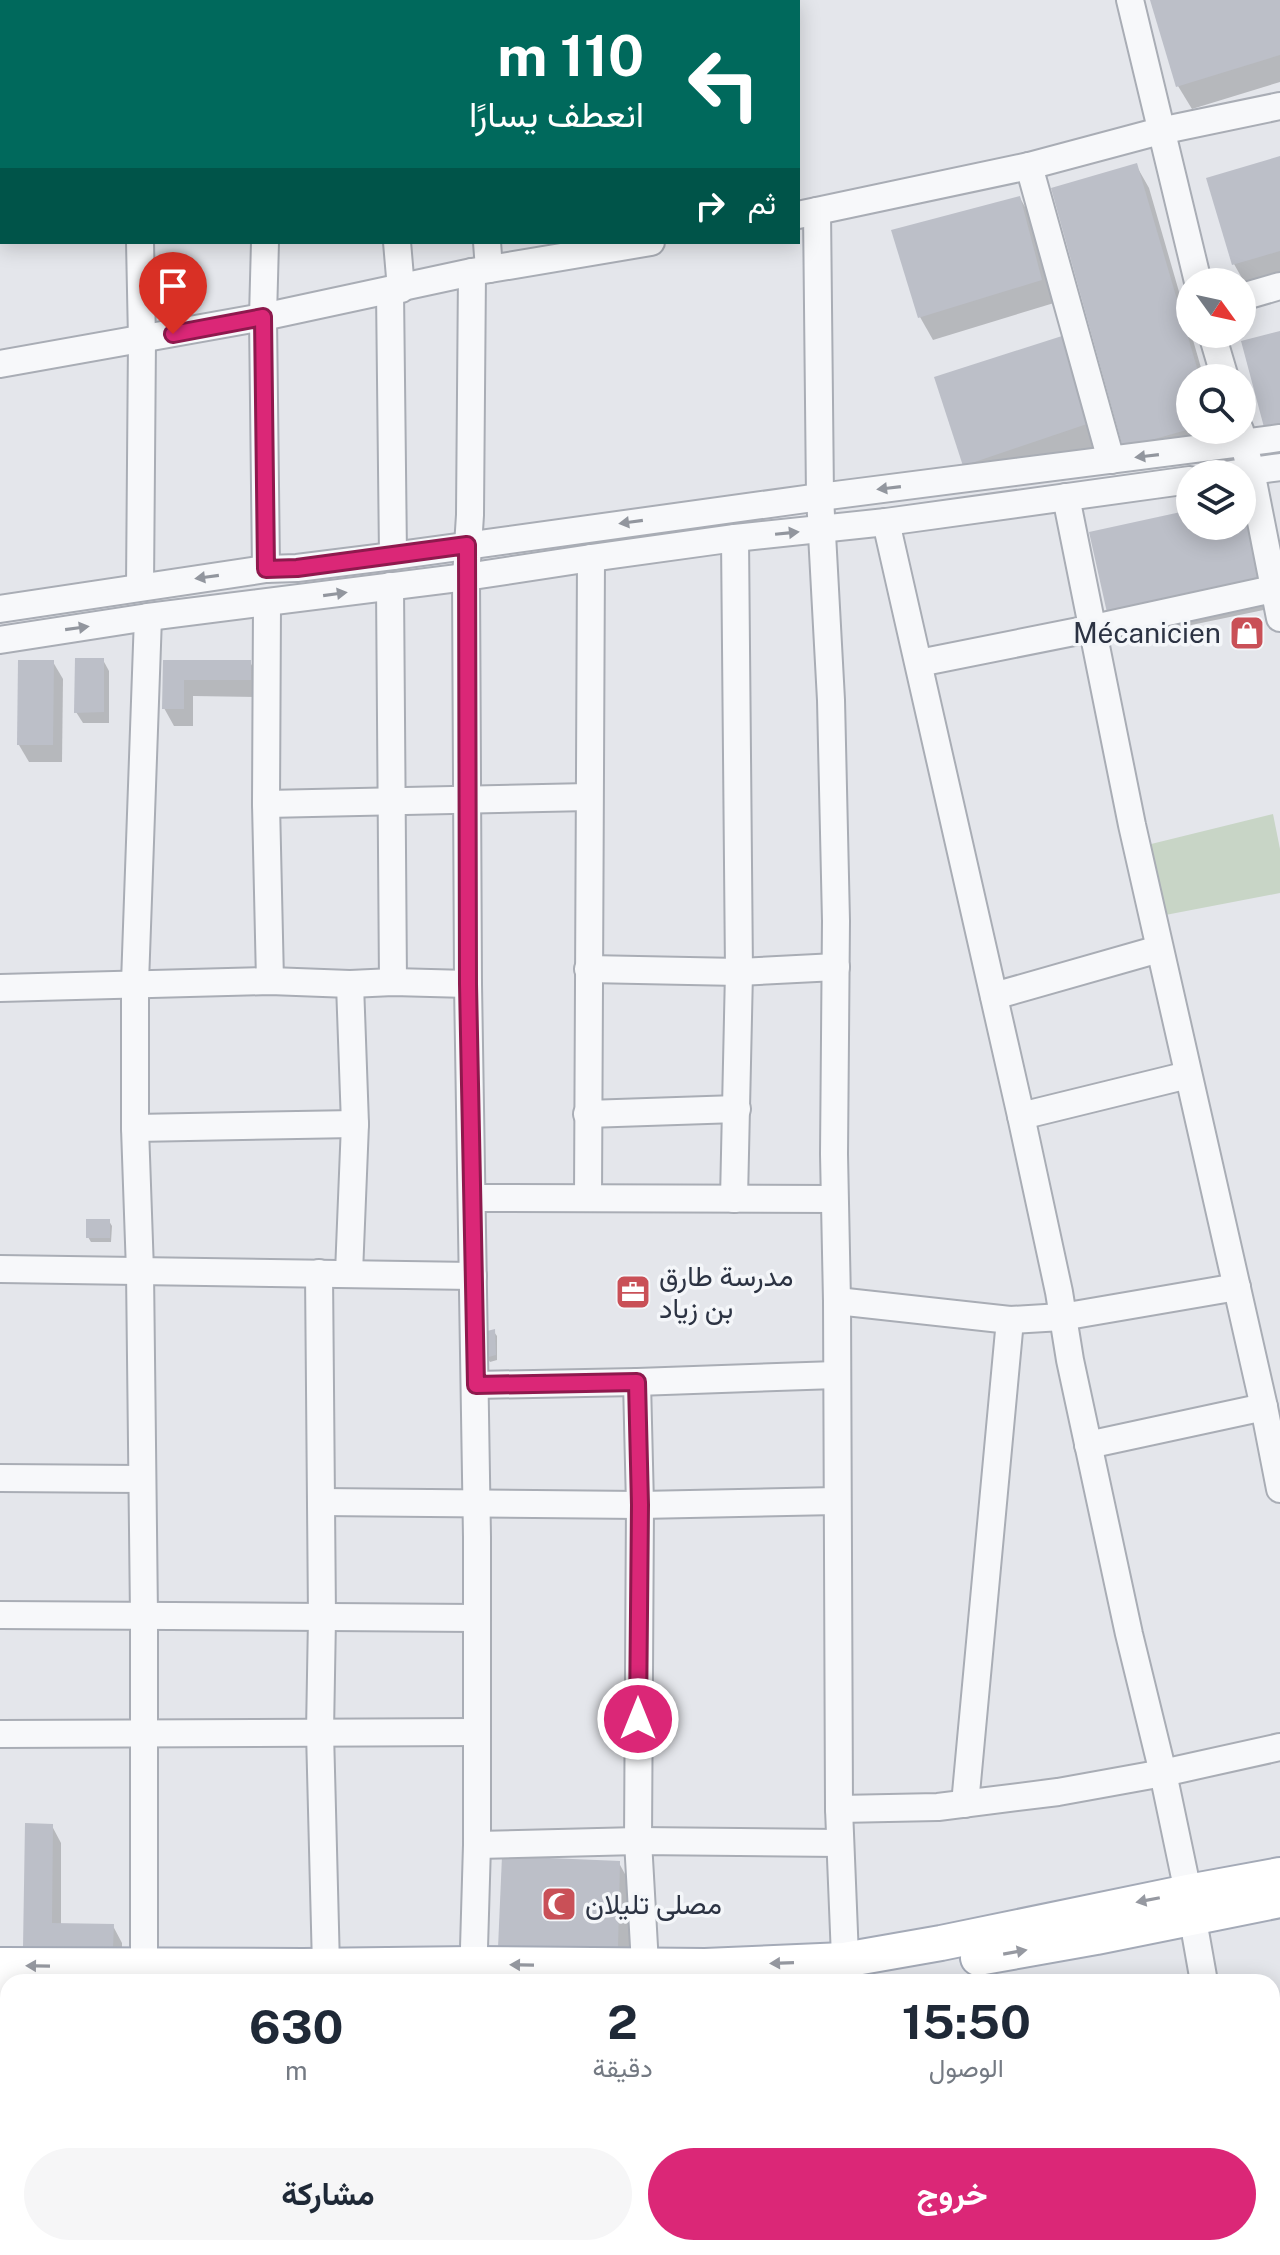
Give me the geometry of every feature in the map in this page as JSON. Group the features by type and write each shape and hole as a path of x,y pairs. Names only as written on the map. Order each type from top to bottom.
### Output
{"main road":[{"path":"880,1974 1096,1937 1280,1875"},
{"path":"1190,1904 1280,1900"},
{"path":"0,1965 144,1974 326,1966 473,1973 645,1973 705,1966 814,1974"}],"street":[{"path":"1130,0 1194,268"},
{"path":"841,1974 834,1199 836,967 831,700 808,213 1029,166 1160,131 1280,106"},
{"path":"1029,166 1111,460"},
{"path":"140,244 140,587"},
{"path":"265,244 266,569"},
{"path":"393,556 397,244"},
{"path":"473,1973 477,1845 476,1385 468,984 466,577 481,271 487,244"},
{"path":"0,364 263,317 481,271 639,244"},
{"path":"1256,293 1280,286"},
{"path":"1256,437 1280,438"},
{"path":"0,609 266,569 393,556 1111,460 1202,444"},
{"path":"1256,471 1280,467"},
{"path":"0,640 148,617 267,604 735,538 886,522 1176,482"},
{"path":"1066,497 1132,825 1280,1489"},
{"path":"886,522 1021,1116 1088,1445 1163,1773 1203,1974"},
{"path":"1256,527 1280,618"},
{"path":"734,1199 739,972 735,538"},
{"path":"588,1198 591,558"},
{"path":"390,586 393,982"},
{"path":"919,663 1273,589"},
{"path":"267,604 266,804 270,981"},
{"path":"144,1974 144,1616 135,983 148,617"},
{"path":"266,804 589,797"},
{"path":"994,996 1159,949"},
{"path":"588,969 739,972 836,967"},
{"path":"0,988 270,981 468,984"},
{"path":"349,1273 355,1124 350,984"},
{"path":"1021,1116 1188,1075"},
{"path":"587,1114 737,1109"},
{"path":"135,1128 355,1124"},
{"path":"472,1198 834,1199"},
{"path":"0,1269 473,1276"},
{"path":"319,1273 320,1732 326,1966"},
{"path":"837,1301 1010,1320 1062,1317 1237,1287"},
{"path":"965,1804 1010,1320"},
{"path":"476,1385 836,1375"},
{"path":"637,1382 640,1505 638,1841 645,1973"},
{"path":"1088,1445 1264,1407"},
{"path":"0,1478 142,1479"},
{"path":"321,1502 640,1505 837,1501"},
{"path":"0,1615 477,1618"},
{"path":"0,1734 477,1732"},
{"path":"839,1809 938,1807 1058,1792 1280,1747"},
{"path":"477,1845 638,1841 840,1843"}],"green space":[{"path":"1273,814 1280,849 1280,893 1155,917 1143,846"}],"building":[{"path":"1150,0 1280,0 1280,55 1176,87"},
{"path":"1280,156 1280,251 1232,265 1206,178"},
{"path":"1137,163 1176,296 1176,348 1191,348 1196,364 1176,364 1176,433 1123,448 1051,188"},
{"path":"1020,196 1042,280 918,318 891,230"},
{"path":"1280,331 1280,426 1265,431 1256,397 1256,364 1247,364 1243,348 1256,348 1256,337"},
{"path":"1062,336 1087,424 963,466 934,377"},
{"path":"1176,513 1176,540 1251,540 1261,585 1108,617 1089,532"},
{"path":"75,658 104,658 104,712 74,713"},
{"path":"18,660 54,660 53,745 17,745"},
{"path":"163,660 251,660 251,680 184,680 184,709 162,709"},
{"path":"86,1219 110,1219 110,1238 86,1238"},
{"path":"495,1329 496,1355 485,1358 483,1332"},
{"path":"25,1823 53,1824 52,1923 114,1924 113,1948 23,1948"},
{"name":"مصلى تليلان","path":"502,1856 620,1861 618,1947 498,1948"}],"place":[{"name":"Mécanicien","path":"1247,633"},
{"name":"مدرسة طارق بن زياد","path":"633,1292"},
{"name":"مصلى تليلان","path":"559,1904"}],"route":[{"path":"173,334 263,317 266,569 297,568 467,545 468,984 476,1385 637,1382 640,1505 638,1719"}]}
